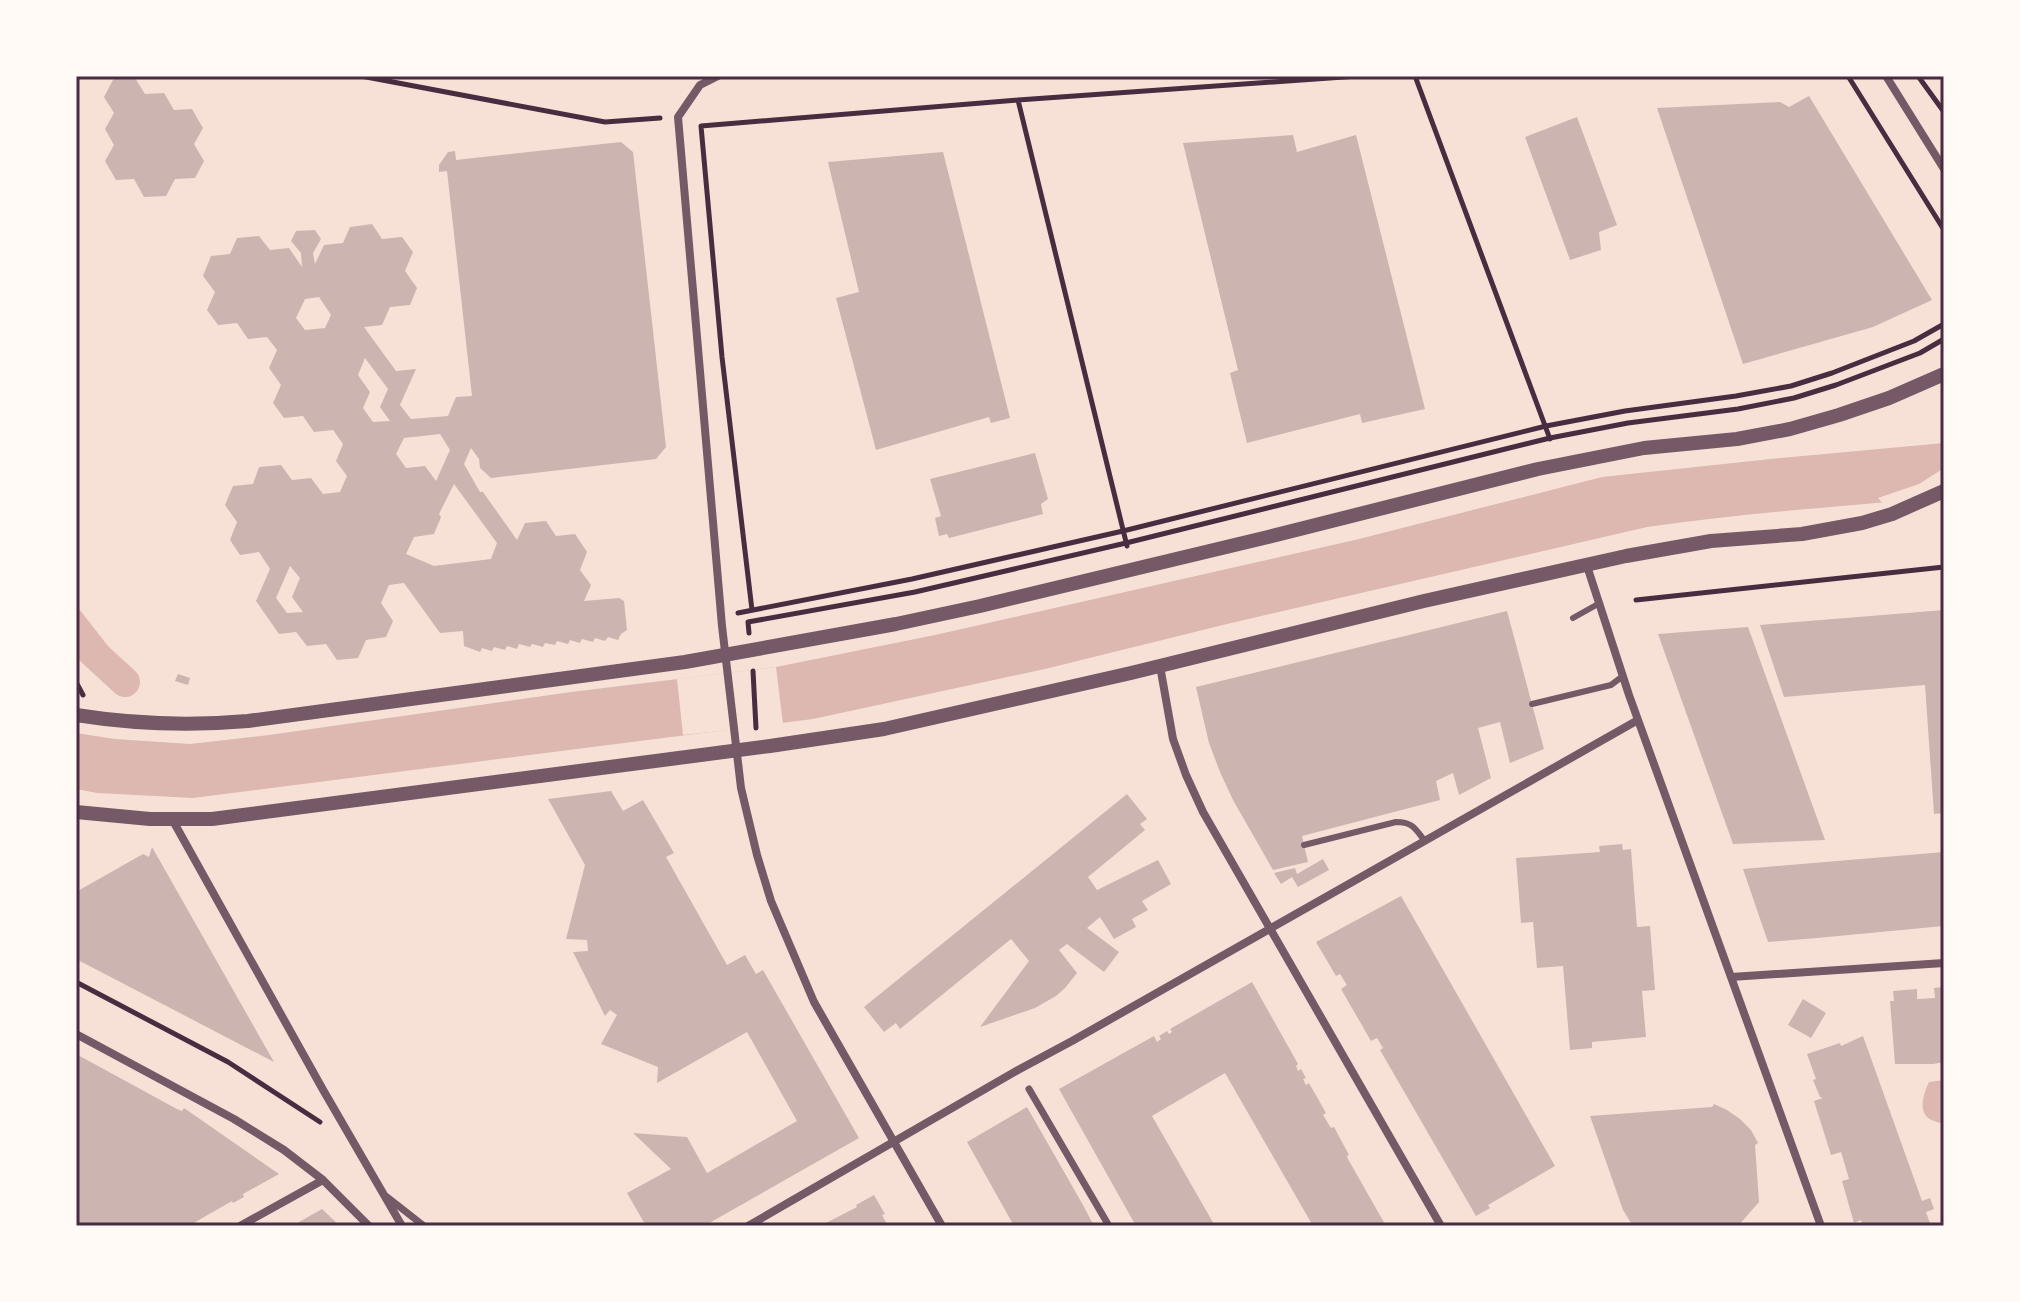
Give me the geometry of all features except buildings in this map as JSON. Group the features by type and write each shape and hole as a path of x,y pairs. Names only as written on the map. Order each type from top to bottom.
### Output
{"street":[{"path":"718,76 700,85 678,117 726,662 741,788 771,901 791,952 814,1002 942,1226"},
{"path":"1886,76 1944,169"},
{"path":"78,712 112,721 158,724 248,721 685,662 726,662 751,650 980,606 1549,466 1644,448 1737,439 1790,429 1889,398 1944,374"},
{"path":"76,812 119,817 212,819 735,742 757,748 884,729 1626,556 1711,541 1833,529 1892,514 1944,491"},
{"path":"1587,566 1638,720 1821,1226"},
{"path":"1160,666 1173,739 1203,812 1441,1226"},
{"path":"748,1226 1638,720"},
{"path":"172,819 402,1226"},
{"path":"1731,977 1944,963"},
{"path":"76,1034 284,1150 323,1180 369,1226"},
{"path":"1029,1089 1109,1226"},
{"path":"240,1226 323,1180"},
{"path":"382,1193 424,1226"}],"lane":[{"path":"1573,618 1598,604"},
{"path":"1532,704 1611,685 1623,676"},
{"path":"1304,845 1396,822 1407,822 1424,840"}],"path":[{"path":"361,76 605,122 678,117"},
{"path":"1358,76 701,126 722,357 752,610 912,579 1123,531 1546,426 1791,386 1914,341 1944,324"},
{"path":"1415,76 1546,426"},
{"path":"1848,76 1944,230"},
{"path":"1918,76 1944,112"},
{"path":"1018,100 1123,531"},
{"path":"757,748 748,622 915,592 1550,438 1794,398 1920,353 1944,339"},
{"path":"1636,600 1944,567"},
{"path":"76,982 228,1062 325,1126"}],"shaded area":[{"path":"1944,443 1944,497 1647,527 1045,669 813,719 193,798 76,789 76,733 190,744 776,667 935,635 1359,539 1602,477"},
{"path":"76,605 115,655 100,675 76,656"},
{"path":"1944,1080 1944,1123 1929,1118 1923,1103 1929,1082"}],"pier":[{"path":"1944,468 1944,501 1885,506 1878,498 1919,484"},
{"path":"776,667 783,724 683,735 677,679"}],"waterway":[{"path":"76,637 125,682"}]}
